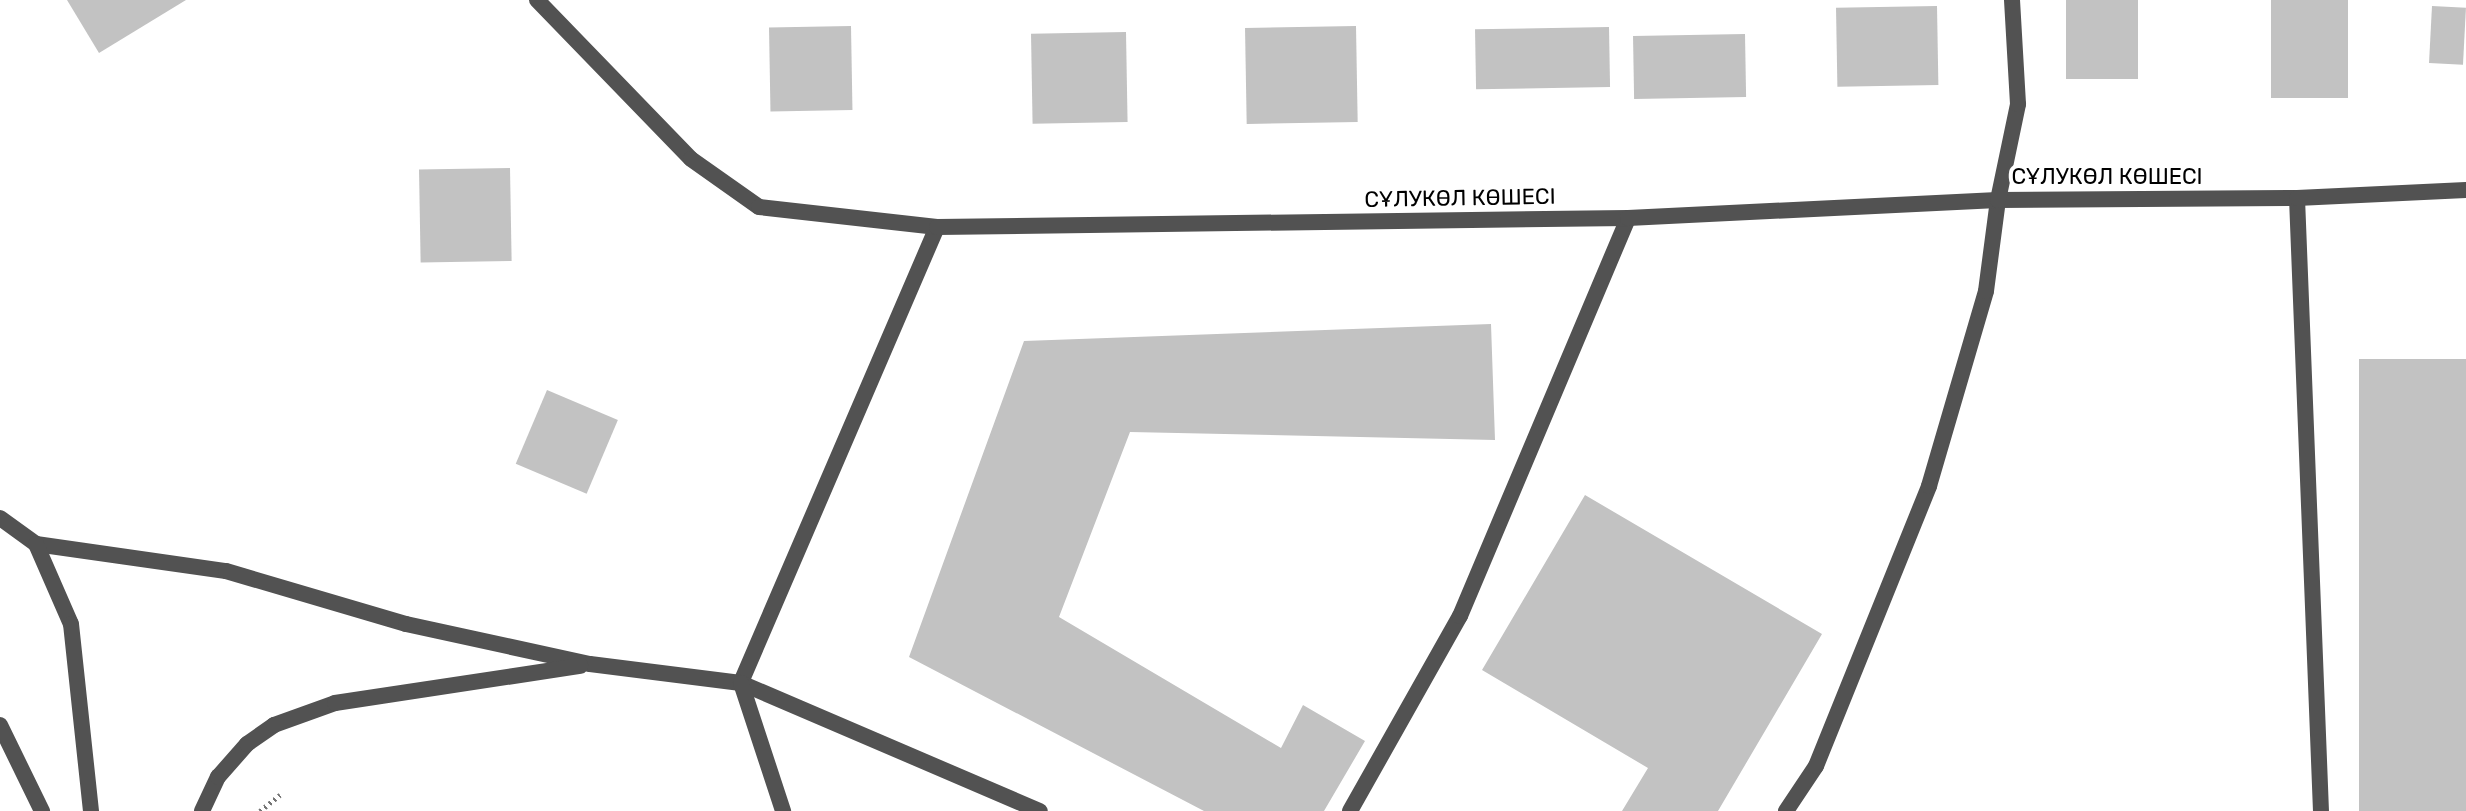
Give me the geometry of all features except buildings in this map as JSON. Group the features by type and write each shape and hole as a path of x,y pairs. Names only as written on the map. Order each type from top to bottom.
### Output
{"street":[{"name":"СҰЛУКӨЛ КӨШЕСІ","path":"537,0 691,159 759,207 937,227 1628,218 1998,200 2297,198 2466,190"},
{"path":"1786,811 1816,766 1929,486 1986,291 1998,200 2018,104 2012,0"},
{"path":"2297,198 2321,811"},
{"path":"1350,811 1460,616 1628,218"},
{"path":"783,811 741,683 937,227"},
{"path":"0,518 36,544 226,571 406,624 590,664 741,683 1040,811"},
{"path":"36,544 71,624 91,811"},
{"path":"202,811 218,777 247,744 274,725 335,703 590,664"},
{"path":"0,725 42,811"}],"path":[{"path":"260,811 280,795"}]}
